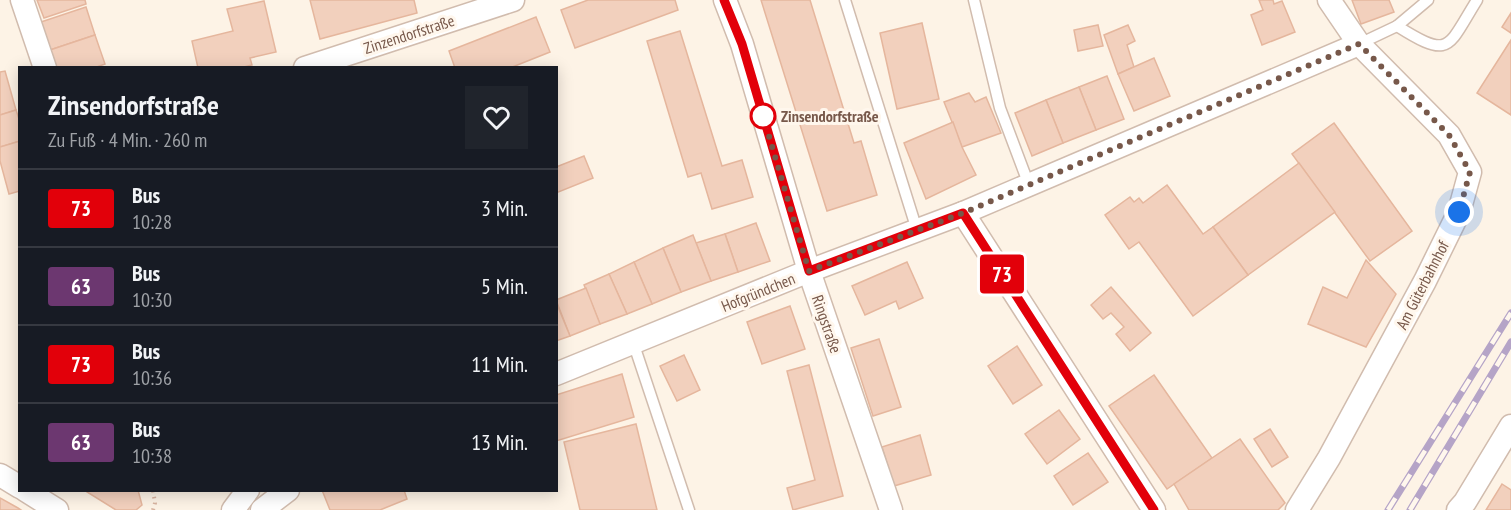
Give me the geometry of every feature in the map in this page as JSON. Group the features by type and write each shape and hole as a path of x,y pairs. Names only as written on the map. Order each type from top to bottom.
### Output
{"street":[{"path":"22,0 44,66"},
{"name":"Zinzendorfstraße","path":"311,66 513,0"},
{"name":"Ringstraße","path":"724,0 742,44 809,271 891,510"},
{"name":"Am Güterbahnhof","path":"1297,510 1329,458 1425,281 1459,212 1470,172 1449,135 1359,44 1329,0"},
{"name":"Hofgründchen","path":"558,373 809,271 963,213 1359,44"},
{"path":"963,213 1154,510"},
{"path":"1458,510 1511,426"},
{"path":"0,475 18,486"},
{"path":"28,492 57,510"},
{"path":"233,510 246,492"},
{"path":"262,510 285,492"}],"lane":[{"path":"845,0 917,230"},
{"path":"974,0 1000,108 1029,185"},
{"path":"1359,44 1397,26 1428,0"},
{"path":"1397,26 1424,43 1438,47 1452,41 1477,0"},
{"path":"633,342 689,510"}],"path":[{"path":"153,492 155,503 153,510"}],"building":[{"path":"37,0 85,0 86,4 44,18"},
{"path":"310,0 414,0 417,13 320,39"},
{"path":"588,0 675,0 678,10 575,48 561,10"},
{"path":"761,0 810,0 854,143 861,141 877,195 827,211"},
{"path":"1259,0 1273,0 1274,4 1282,1 1295,32 1262,45 1251,15 1263,10"},
{"path":"1352,0 1389,0 1394,12 1361,24"},
{"path":"264,1 276,52 250,58 252,65 248,66 198,66 192,41 233,31 227,9"},
{"path":"86,7 95,35 50,50 41,22"},
{"path":"1511,13 1511,33 1502,27"},
{"path":"536,17 550,52 515,66 454,66 449,51"},
{"path":"922,23 939,99 897,109 880,33"},
{"path":"1098,25 1103,46 1078,51 1074,30"},
{"path":"1128,25 1135,41 1127,45 1134,67 1118,74 1104,35"},
{"path":"680,31 722,166 742,160 753,197 712,209 701,173 688,177 647,41"},
{"path":"95,35 105,64 55,66 50,50"},
{"path":"1511,40 1511,115 1477,93"},
{"path":"1154,58 1170,96 1134,111 1118,74"},
{"path":"5,71 16,110 0,115 0,72"},
{"path":"1107,76 1124,119 1096,130 1079,87"},
{"path":"1079,87 1096,130 1063,143 1046,100"},
{"path":"969,93 975,102 986,97 1001,133 962,147 944,102"},
{"path":"1046,100 1063,143 1032,156 1015,113"},
{"path":"16,110 18,142 0,147 0,115"},
{"path":"953,122 976,175 926,199 904,143"},
{"path":"1334,123 1412,231 1370,261 1292,154"},
{"path":"18,142 18,192 9,194 0,161 0,147"},
{"path":"584,156 593,178 558,192 558,166"},
{"path":"1299,163 1335,212 1248,275 1213,227"},
{"path":"1167,185 1203,234 1213,227 1248,275 1193,316 1139,242 1129,249 1105,215 1130,197 1134,202 1139,198 1143,203"},
{"path":"756,223 770,261 738,272 725,234"},
{"path":"725,234 738,272 711,281 696,243"},
{"path":"693,235 711,281 681,292 663,248"},
{"path":"663,248 681,292 652,304 634,262"},
{"path":"1366,260 1396,294 1366,347 1308,324 1323,287 1347,298"},
{"path":"634,262 652,304 627,314 609,274"},
{"path":"907,262 923,298 899,309 896,301 865,315 852,286"},
{"path":"609,274 627,314 600,324 584,285"},
{"path":"1111,287 1151,333 1130,351 1116,334 1124,327 1111,313 1103,319 1091,305"},
{"path":"586,288 600,324 570,336 558,305 558,299"},
{"path":"790,306 805,349 762,364 747,322"},
{"path":"558,307 570,336 558,340"},
{"path":"879,339 901,407 873,416 851,348"},
{"path":"1017,346 1042,385 1013,404 988,366"},
{"path":"684,355 700,390 677,401 660,366"},
{"path":"809,365 843,496 793,510 787,488 815,480 787,371"},
{"path":"622,374 634,417 558,440 558,394"},
{"path":"1154,375 1212,458 1167,489 1109,406"},
{"path":"1059,410 1080,439 1047,464 1025,434"},
{"path":"636,424 657,510 580,510 564,442"},
{"path":"1270,429 1288,457 1272,467 1254,439"},
{"path":"920,435 931,475 894,486 882,447"},
{"path":"1240,439 1285,503 1278,510 1189,510 1174,484"},
{"path":"1088,453 1108,482 1073,505 1054,476"},
{"path":"1502,484 1511,490 1511,510 1486,510"},
{"path":"87,492 139,492 142,505 136,510 116,510"},
{"path":"323,492 405,492 407,499 380,510 330,510"},
{"path":"0,498 18,508 21,510 0,510"}],"railway":[{"path":"1388,510 1511,313"},
{"path":"1410,510 1511,342"}],"bus line":[{"name":"73","path":"724,0 742,44 809,271 963,213 1154,510"}],"place":[{"name":"Zinsendorfstraße","path":"763,116"}],"route":[{"path":"763,116 809,271 963,213 1359,44 1449,135 1470,172 1459,212"}]}
